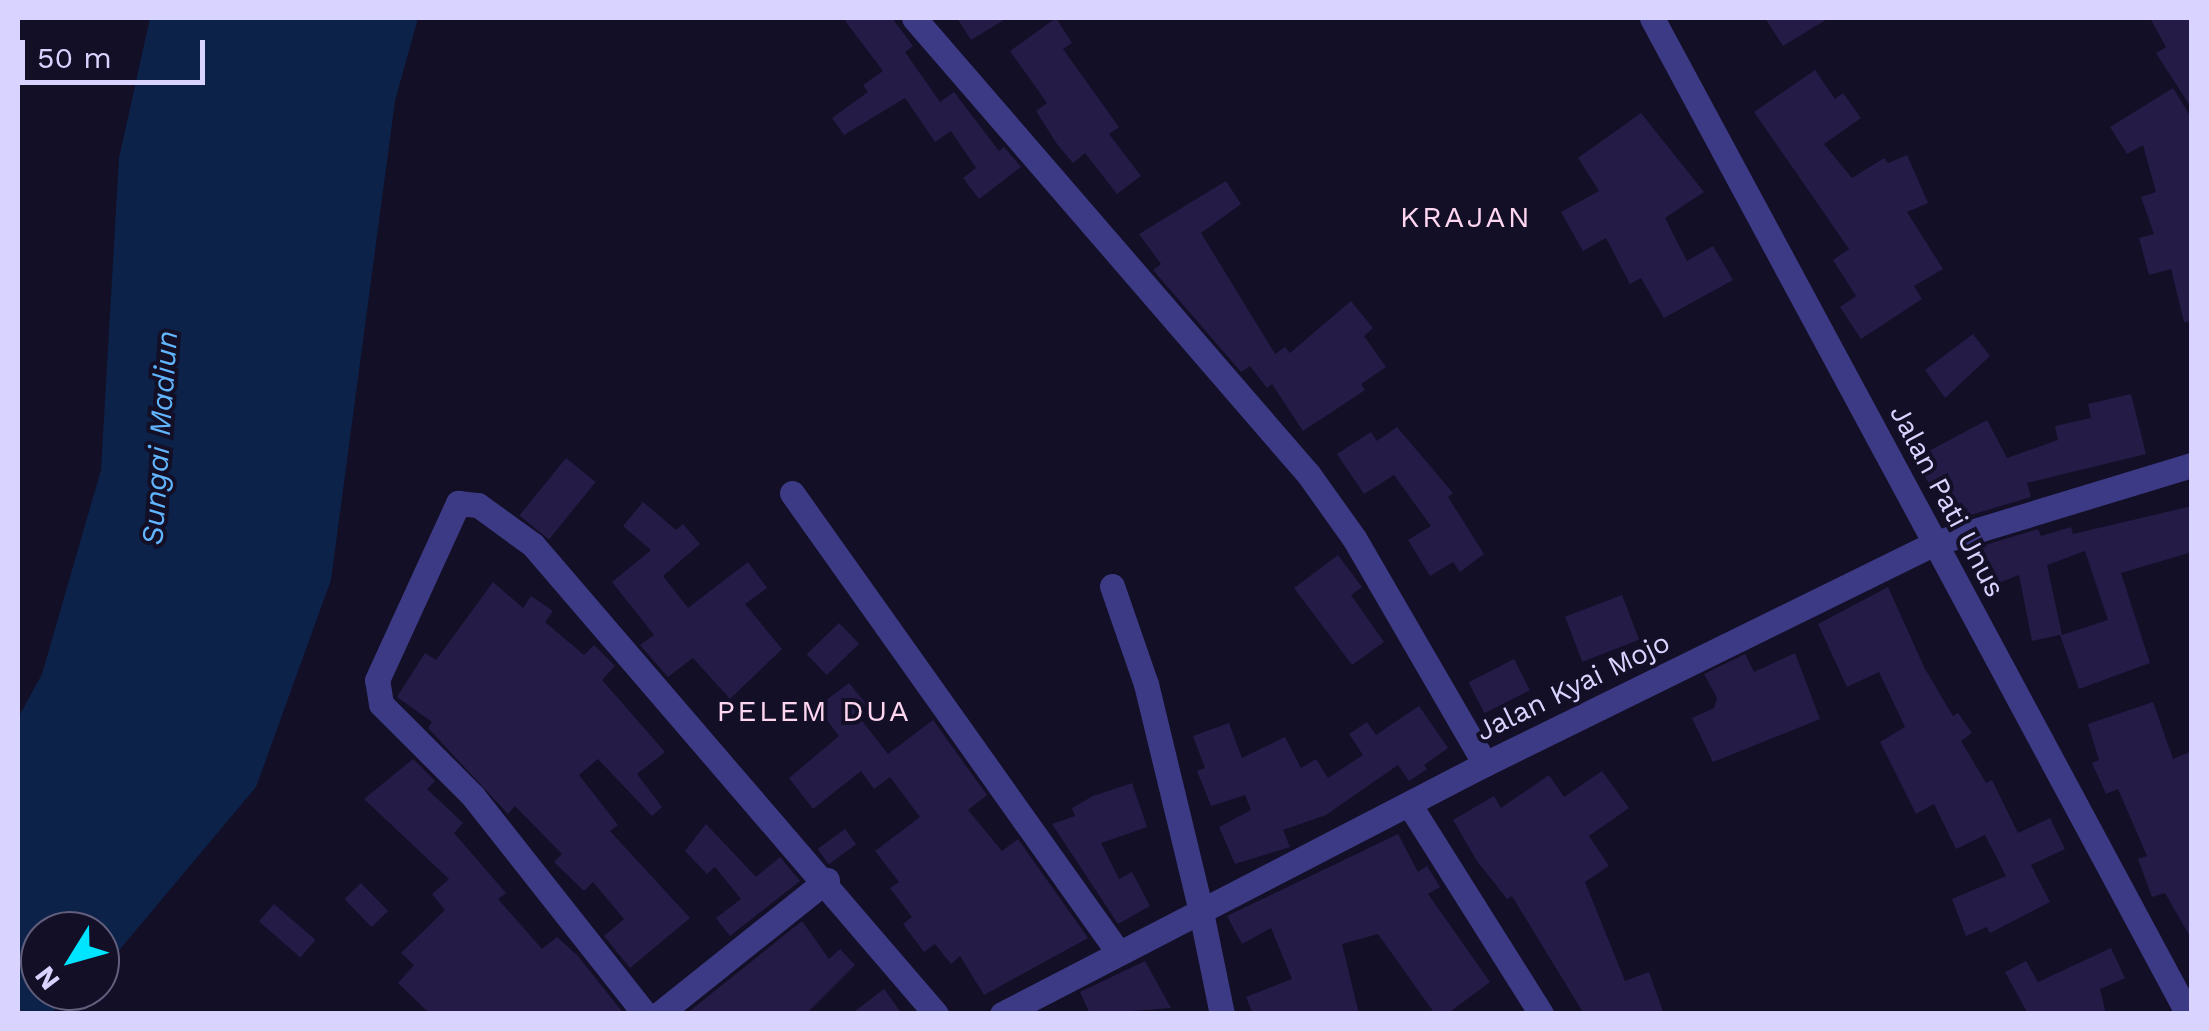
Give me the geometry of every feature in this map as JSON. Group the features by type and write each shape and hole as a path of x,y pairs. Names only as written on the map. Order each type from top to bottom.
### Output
{"street":[{"path":"914,18 1286,445 1354,538 1486,764"},
{"name":"Jalan Pati Unus","path":"1652,18 2187,1002"},
{"name":"Jalan Kyai Mojo","path":"1002,1014 1486,764 1935,542 2192,465"},
{"path":"792,493 1118,952"},
{"path":"645,1014 473,796 381,704 382,668 458,503 478,504 533,546 827,880 936,1014"},
{"path":"1112,586 1146,684 1222,1014"},
{"path":"1410,804 1540,1014"},
{"path":"659,1014 827,880"}],"water":[{"name":"Sungai Madiun","path":"150,18 418,18 395,101 331,580 256,787 120,949 120,911 20,911 20,1011 53,1011 18,1013 18,718 42,674 101,470 119,158"}],"building":[{"path":"843,18 892,18 913,46 905,52 940,102 954,92 999,151 1004,147 1021,167 979,199 963,178 976,168 951,131 935,142 905,98 844,135 832,118 868,92 863,85 883,71"},
{"path":"957,18 1007,18 971,40"},
{"path":"1056,18 1072,43 1063,49 1119,127 1109,134 1141,176 1117,194 1085,153 1073,163 1057,144 1036,111 1047,103 1010,51"},
{"path":"1765,18 1829,18 1783,46"},
{"path":"2150,18 2192,18 2192,109 2156,53 2166,47"},
{"path":"1815,70 1835,99 1843,93 1861,118 1824,144 1852,178 1884,158 1888,163 1907,155 1928,203 1907,212 1943,269 1914,286 1922,299 1861,339 1840,307 1856,296 1833,260 1849,249 1754,112"},
{"path":"2173,88 2192,119 2192,321 2184,322 2171,269 2149,275 2139,238 2154,234 2141,197 2156,192 2143,145 2127,154 2110,127"},
{"path":"1641,113 1704,192 1665,218 1687,261 1713,246 1733,280 1664,318 1641,278 1630,284 1606,238 1583,251 1561,212 1599,191 1578,158"},
{"path":"1226,181 1241,204 1201,233 1275,354 1285,347 1290,353 1351,301 1373,328 1364,336 1386,367 1361,384 1365,390 1303,431 1272,384 1267,388 1250,366 1241,372 1153,270 1161,264 1139,234"},
{"path":"1973,334 1990,356 1945,398 1925,370"},
{"path":"2131,394 2146,454 2027,483 2031,497 1954,520 1938,480 1930,485 1914,459 1987,420 2007,458 2058,440 2055,426 2091,418 2088,404"},
{"path":"1397,427 1453,493 1448,497 1484,554 1460,572 1453,562 1430,576 1408,540 1431,526 1394,475 1364,494 1337,454 1371,432 1377,441"},
{"path":"566,458 596,482 549,539 519,516"},
{"path":"643,502 676,530 683,524 700,544 663,576 688,608 748,562 767,588 745,604 782,649 730,699 693,658 668,677 640,645 654,635 612,582 651,550 623,526"},
{"path":"2192,506 2192,552 2121,573 2150,663 2079,689 2060,635 2032,641 2019,575 1996,584 1982,546 2038,529 2041,536 2071,527 2073,534","holes":["2085,551 2108,620 2062,635 2047,565"]},
{"path":"1338,555 1362,587 1351,595 1384,642 1352,665 1294,588"},
{"path":"493,582 523,608 531,596 553,611 545,622 584,655 594,645 615,666 602,680 665,752 637,774 662,807 652,816 598,759 579,775 618,825 610,831 690,918 630,968 604,936 624,919 593,882 584,891 554,862 562,854 515,806 508,814 428,728 432,722 397,697 425,653 436,660"},
{"path":"1888,587 1925,669 1953,716 1958,713 1972,733 1961,741 1986,783 1992,780 2018,833 2050,818 2065,849 2031,865 2050,902 1990,933 1987,927 1966,936 1952,899 2006,876 1985,835 1956,849 1934,804 1916,814 1880,742 1905,727 1879,672 1847,687 1818,624"},
{"path":"1622,595 1639,640 1582,662 1565,617"},
{"path":"839,623 859,644 827,675 807,654"},
{"path":"1795,653 1820,719 1713,762 1692,718 1714,708 1717,698 1704,674 1745,654 1754,672"},
{"path":"1514,659 1530,690 1484,713 1469,682"},
{"path":"849,683 867,705 856,713 888,754 933,720 987,795 968,810 1002,851 1018,839 1088,938 984,995 960,956 951,964 935,944 924,952 903,924 912,917 890,888 899,882 875,851 920,817 890,777 874,789 861,771 813,809 789,778 839,736 817,707"},
{"path":"2153,702 2173,759 2192,751 2192,940 2165,893 2152,897 2138,859 2147,856 2118,789 2106,794 2092,763 2099,760 2088,724"},
{"path":"1419,706 1448,748 1424,765 1427,769 1409,781 1398,765 1326,815 1283,830 1290,847 1235,864 1219,827 1251,810 1245,795 1211,806 1197,771 1205,768 1193,736 1229,723 1242,758 1285,737 1301,768 1316,759 1328,778 1363,755 1349,734 1367,722 1376,735"},
{"path":"413,759 435,781 427,789 463,823 454,833 506,893 498,899 542,949 557,937 578,956 624,1014 430,1014 398,983 414,965 401,953 445,910 432,894 449,879 364,799"},
{"path":"1602,771 1629,808 1589,836 1609,866 1585,882 1625,981 1649,972 1664,1014 1584,1014 1512,896 1507,899 1477,861 1453,820 1494,796 1501,808 1549,775 1564,797"},
{"path":"1132,783 1147,827 1101,843 1119,879 1132,872 1150,906 1118,924 1052,824 1075,816 1072,808 1093,796"},
{"path":"706,824 756,877 780,857 800,881 730,936 716,918 741,899 715,867 707,874 685,851"},
{"path":"845,829 856,844 829,864 817,849"},
{"path":"1398,834 1418,872 1427,866 1440,887 1428,894 1490,982 1447,1014 1435,1014 1378,934 1342,944 1359,1014 1253,1014 1246,997 1292,979 1271,928 1242,944 1227,916"},
{"path":"361,883 388,911 372,927 344,899"},
{"path":"274,904 316,940 300,957 259,921"},
{"path":"802,921 829,959 840,949 855,965 806,1014 686,1014"},
{"path":"2111,948 2125,978 2100,989 2106,1014 2028,1014 2005,972 2026,961 2038,982"},
{"path":"1145,961 1171,1008 1090,1014 1080,992"},
{"path":"884,989 902,1014 851,1014"}],"district":[{"name":"KRAJAN","path":"1466,217"},
{"name":"PELEM DUA","path":"814,711"}]}
